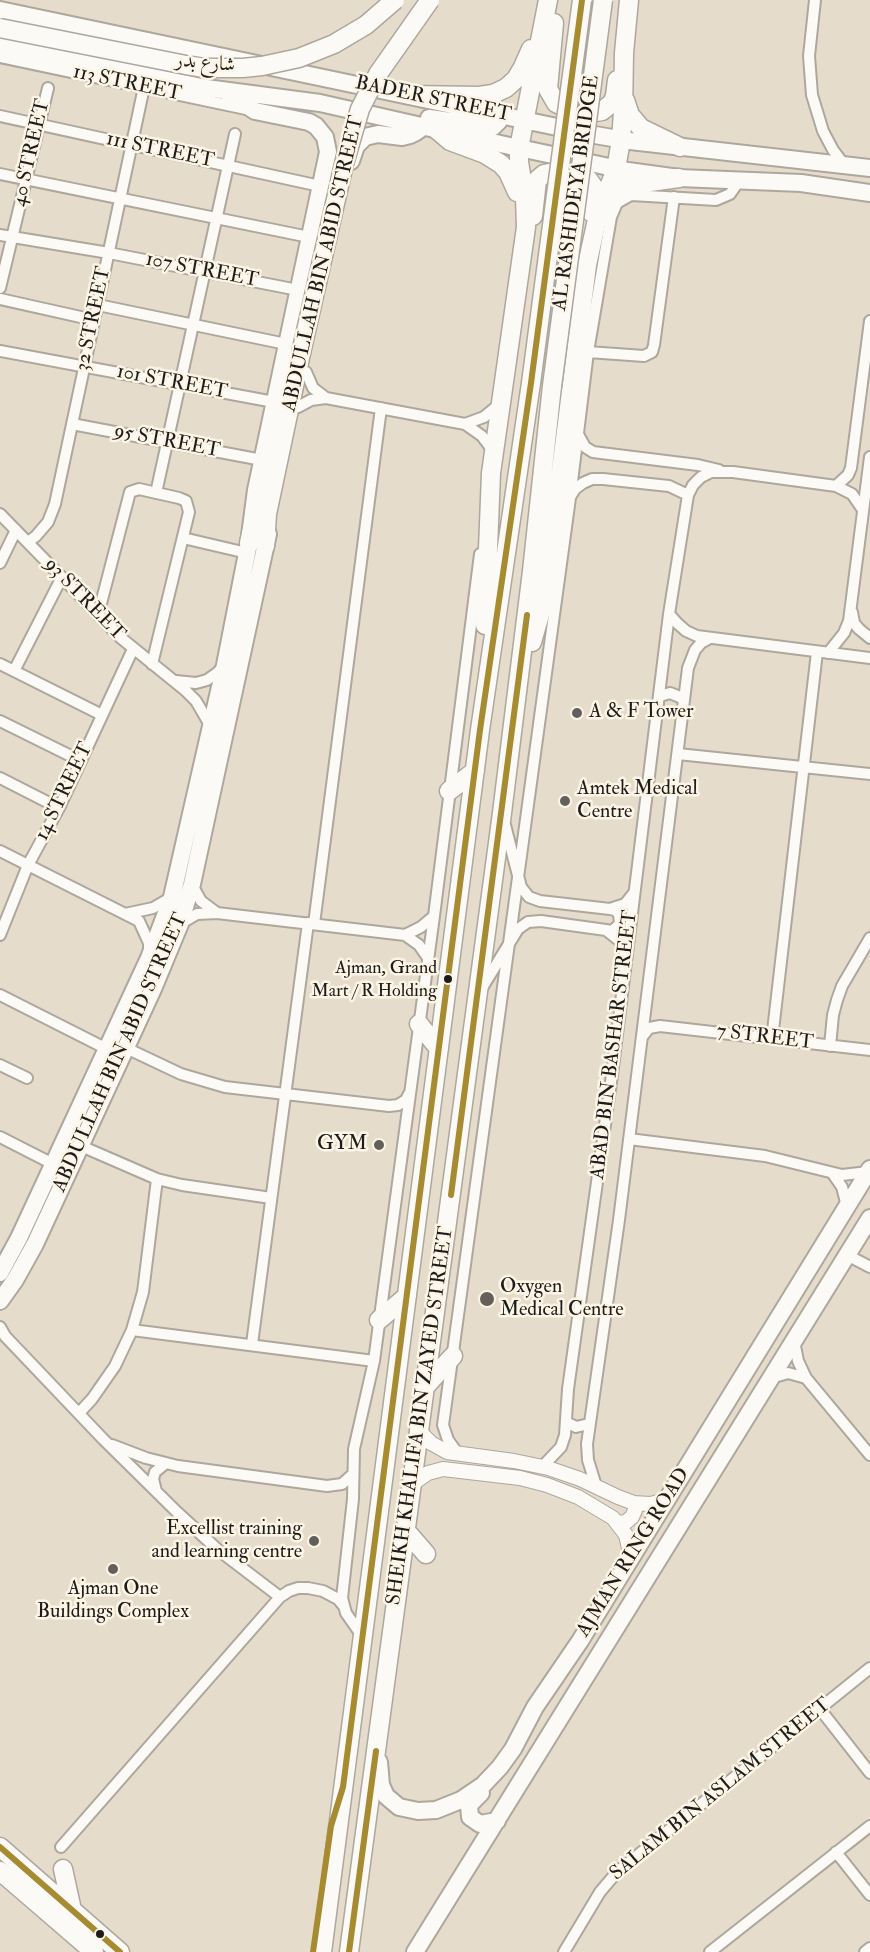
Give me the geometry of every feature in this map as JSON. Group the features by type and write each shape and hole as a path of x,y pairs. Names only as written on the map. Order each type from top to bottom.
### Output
{"main road":[{"name":"شارع بدر","path":"0,28 186,65 205,68 243,68 280,63 317,52 366,25 395,0"},
{"name":"ABDULLAH BIN ABID STREET","path":"0,1301 31,1253 126,1048 180,924 192,884 254,547 294,350 342,142 352,108 376,60 418,0"},
{"name":"ABDULLAH BIN ABID STREET","path":"254,547 256,489 274,402 294,350 360,109 378,74 430,0"},
{"name":"AL RASHIDEYA BRIDGE","path":"531,383 582,0"},
{"name":"AL RASHIDEYA BRIDGE","path":"552,386 603,0"},
{"name":"SHEIKH KHALIFA BIN ZAYED STREET","path":"521,665 530,648 545,593 570,394 582,348 586,273 598,214 616,169 621,140 624,53 629,0"},
{"name":"SHEIKH KHALIFA BIN ZAYED STREET","path":"480,730 494,452 525,229 525,199 519,169 519,148 550,5"},
{"path":"550,5 548,89 555,104 580,112 596,112 607,108 615,96 620,62 624,53"},
{"path":"409,95 479,96 500,91 520,73 550,5"},
{"name":"BADER STREET","path":"0,10 621,140 870,168"},
{"name":"BADER STREET","path":"0,45 225,91 320,103 616,169 679,178 801,183 868,195"},
{"name":"ABDULLAH BIN ABID STREET","path":"225,91 261,112 309,122 316,126 325,137 328,152 298,290 294,350"},
{"path":"623,91 634,121 650,133 680,147"},
{"path":"261,112 284,113 320,103"},
{"path":"381,117 410,115 493,127 500,121 496,113"},
{"name":"ABDULLAH BIN ABID STREET","path":"0,1273 19,1238 149,958 172,897 254,547 298,407 353,152 360,140 366,137 378,134 402,137 430,128"},
{"path":"430,128 450,141 485,154 501,164 514,182 525,229"},
{"path":"328,152 334,136 346,132 352,138 353,152"},
{"path":"507,247 525,229 533,216 537,180 540,176 549,173 588,179 595,189 582,261 586,273"},
{"path":"586,273 606,203 615,191 634,183 679,178"},
{"path":"582,348 594,311"},
{"name":"SHEIKH KHALIFA BIN ZAYED STREET","path":"322,1952 480,730 531,383"},
{"name":"SHEIKH KHALIFA BIN ZAYED STREET","path":"349,1952 502,813 552,386"},
{"path":"570,394 579,423"},
{"path":"449,791 475,771"},
{"path":"419,1024 439,1049"},
{"name":"AJMAN RING ROAD","path":"378,1732 379,1769 383,1791 394,1804 409,1810 436,1810 461,1800 491,1777 513,1749 535,1707 580,1641 869,1171"},
{"name":"AJMAN RING ROAD","path":"416,1952 870,1218"},
{"path":"379,1320 407,1296"},
{"path":"425,1388 453,1356"},
{"path":"406,1531 426,1554"},
{"path":"496,1821 484,1825 476,1823 470,1817 469,1805 502,1771 513,1749"},
{"path":"343,1787 346,1818 337,1905 339,1912 345,1914 351,1912 355,1907"},
{"path":"313,1952 331,1826 343,1787"},
{"path":"354,1952 362,1882 363,1843"},
{"path":"0,1847 120,1952"},
{"path":"63,1869 72,1910"},
{"path":"0,1871 94,1952"}],"street":[{"path":"638,0 629,84 636,109 650,133"},
{"path":"815,0 809,56 809,82 819,120 833,150 845,166"},
{"name":"113 STREET","path":"0,57 261,112"},
{"name":"32 STREET","path":"28,542 42,529 52,513 144,87"},
{"name":"40 STREET","path":"0,288 48,88"},
{"name":"111 STREET","path":"0,116 320,186"},
{"path":"156,493 235,134"},
{"path":"0,174 309,237"},
{"path":"594,311 611,217 617,202 631,195 720,199 730,194 739,181"},
{"path":"469,1471 465,1464 467,1459 446,1435 443,1425 570,498 579,423 582,348 640,356 652,352 674,197"},
{"name":"107 STREET","path":"0,235 109,253 298,290"},
{"path":"0,299 94,320"},
{"path":"98,305 294,350"},
{"path":"836,486 848,475 851,468 870,321"},
{"name":"101 STREET","path":"0,351 274,402"},
{"path":"306,372 313,388 326,398"},
{"path":"298,407 311,400 326,398 465,424 482,436 494,452"},
{"path":"465,424 484,417 500,404"},
{"path":"252,1344 381,408"},
{"path":"579,423 580,440 593,452 836,486 852,494 863,510"},
{"name":"95 STREET","path":"72,424 262,460"},
{"path":"854,448 862,453 870,452"},
{"path":"772,1039 804,767 822,652 844,633 849,621 870,457"},
{"path":"570,498 575,489 592,479 669,486 688,495 693,485 701,477 711,472 722,471"},
{"path":"98,615 128,494 136,489 183,499 188,504 189,512 152,664"},
{"name":"ABAD BIN BASHAR STREET","path":"542,1467 561,1447 565,1435 568,1389 669,614 688,495"},
{"path":"343,1605 353,1499 354,1449 374,1361 482,537 490,504"},
{"name":"93 STREET","path":"0,514 133,649 196,701 212,728"},
{"path":"0,563 16,530"},
{"path":"183,538 254,547"},
{"path":"14,671 62,577"},
{"path":"851,608 854,623 870,638"},
{"path":"669,614 687,631 698,636 870,658"},
{"name":"ABAD BIN BASHAR STREET","path":"596,1486 587,1454 590,1424 607,1312 684,701 690,659 701,643 710,638"},
{"name":"14 STREET","path":"1,929 28,865 59,808 133,649"},
{"path":"173,680 196,683 207,680 225,665"},
{"path":"1,668 14,671 102,715"},
{"path":"660,696 665,693 676,694 684,701"},
{"path":"0,721 81,761"},
{"path":"678,754 870,774"},
{"path":"0,778 59,808"},
{"path":"477,996 522,925 534,920 612,931 617,928 621,919 615,910 534,900 524,893 502,813"},
{"path":"0,851 139,921 149,943 149,958"},
{"path":"192,884 201,901 217,913"},
{"path":"610,909 625,904 631,899 634,891"},
{"path":"125,914 153,908 172,897"},
{"path":"180,924 197,914 217,913 405,935 418,945 428,958"},
{"path":"405,935 421,927 434,916"},
{"path":"606,930 620,941 626,957"},
{"path":"830,1046 832,1015 842,986 870,938"},
{"path":"0,995 107,1049"},
{"path":"646,1010 660,1026"},
{"path":"642,1037 649,1028 660,1026"},
{"name":"7 STREET","path":"660,1026 870,1050"},
{"path":"126,1048 195,1080 225,1087 389,1106 398,1105 410,1092"},
{"path":"0,1065 27,1078"},
{"path":"389,1106 403,1119 405,1128"},
{"path":"0,1137 53,1164"},
{"path":"629,1139 765,1156 833,1174 851,1175 869,1171"},
{"path":"81,1146 157,1179 182,1185 271,1198"},
{"path":"833,1174 842,1187 847,1208"},
{"path":"79,1413 92,1399 115,1366 132,1330 143,1292 157,1179"},
{"path":"847,1255 870,1267"},
{"path":"132,1330 374,1361"},
{"path":"2,1333 156,1492 217,1549 280,1597"},
{"path":"794,1341 798,1361 806,1378 870,1455"},
{"path":"771,1378 788,1373 806,1378"},
{"path":"566,1422 576,1426 590,1424"},
{"path":"419,1431 436,1447 447,1452 542,1467 564,1473 634,1503 650,1504 667,1500"},
{"path":"107,1443 166,1463 327,1486 342,1484 352,1475"},
{"path":"156,1492 153,1486 156,1472 166,1463"},
{"path":"412,1484 423,1475 436,1470 469,1471 520,1478 547,1485 584,1500 608,1513 618,1523 629,1542 632,1557"},
{"path":"618,1523 626,1522 632,1517 635,1510 634,1503"},
{"path":"322,1591 334,1587 344,1578"},
{"path":"62,1847 280,1597 298,1588 322,1591 338,1599 363,1638"},
{"name":"SALAM BIN ASLAM STREET","path":"564,1952 600,1892 617,1872 870,1668"},
{"path":"820,1709 870,1773"},
{"path":"710,1952 870,1826"},
{"path":"836,1852 870,1896"},
{"path":"865,1952 870,1948"}],"transit line":[{"path":"313,1952 331,1826 343,1787 480,730 531,383 582,0"},
{"path":"451,1195 527,615"},
{"path":"349,1952 376,1751"},
{"path":"0,1847 120,1952"}],"place":[{"name":"A & F Tower","path":"577,713"},
{"name":"Amtek Medical Centre","path":"565,801"},
{"name":"Ajman, Grand Mart / R Holding","path":"448,979"},
{"name":"GYM","path":"379,1145"},
{"name":"Oxygen Medical Centre","path":"487,1299"},
{"name":"Excellist training and learning centre","path":"314,1541"},
{"name":"Ajman One Buildings Complex","path":"113,1569"}]}
